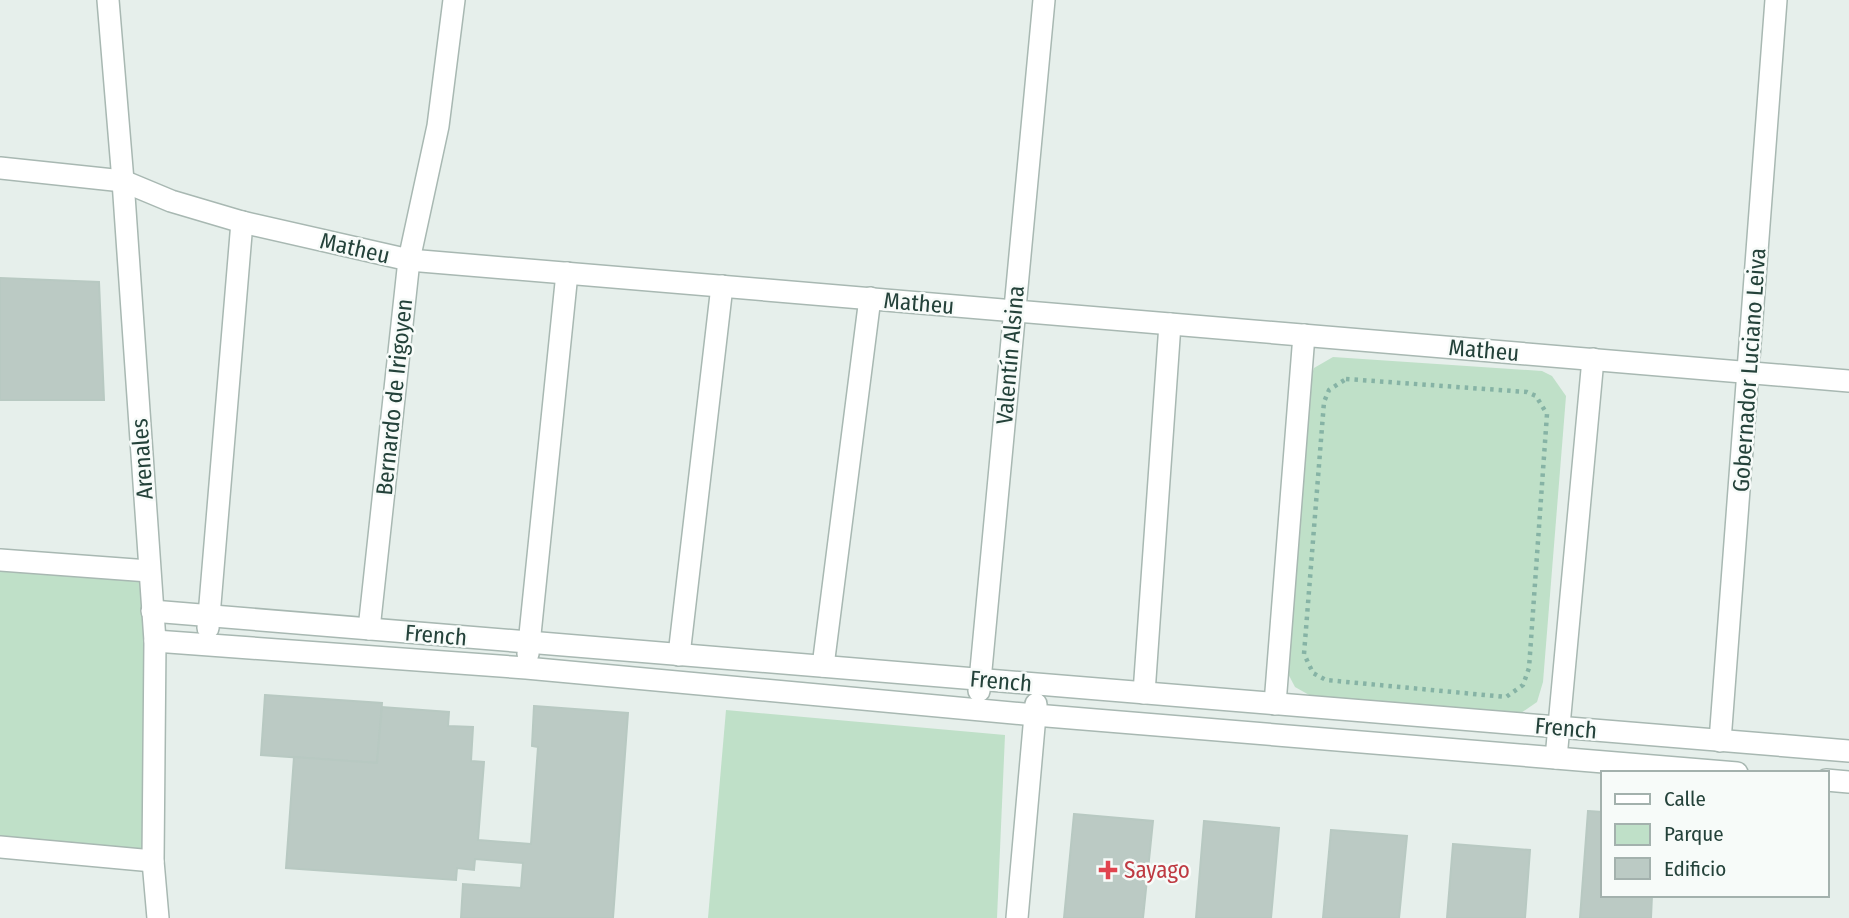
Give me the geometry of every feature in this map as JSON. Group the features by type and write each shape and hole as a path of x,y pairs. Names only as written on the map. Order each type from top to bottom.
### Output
{"street":[{"name":"Arenales","path":"108,0 124,181 155,641 153,861 158,918"},
{"name":"Bernardo de Irigoyen","path":"369,629 409,260 438,126 454,0"},
{"name":"Valentín Alsina","path":"978,710 1044,0"},
{"name":"Gobernador Luciano Leiva","path":"1720,741 1776,0"},
{"name":"Matheu","path":"0,168 124,181 172,201 242,222 409,260 1849,381"},
{"path":"207,644 242,222"},
{"path":"526,668 567,273"},
{"path":"679,655 722,286"},
{"path":"824,666 870,298"},
{"path":"1143,693 1170,324"},
{"path":"1275,704 1304,335"},
{"path":"1556,758 1594,359"},
{"path":"0,561 149,571"},
{"name":"French","path":"152,611 1849,751"},
{"name":"French","path":"155,641 526,668 1035,715 1713,771"},
{"path":"1017,918 1038,684"},
{"path":"1828,780 1849,782"},
{"path":"0,848 153,861"}],"path":[{"path":"1346,379 1527,392 1536,397 1547,414 1529,668 1523,685 1506,697 1326,680 1313,673 1304,654 1324,402 1329,390 1346,379"}],"green space":[{"path":"1333,357 1542,371 1552,376 1566,396 1543,682 1537,702 1518,715 1311,696 1295,687 1284,666 1309,382 1314,368"},
{"path":"0,560 149,571 153,861 0,847"},
{"path":"726,710 1005,735 997,918 708,918"}],"building":[{"path":"0,278 99,282 104,400 0,400"},
{"path":"265,695 382,703 377,763 261,755"},
{"path":"534,706 628,713 613,918 461,918 463,884 521,888 523,863 475,859 474,870 457,868 456,880 286,868 294,757 377,763 382,707 449,712 448,726 473,727 471,761 484,762 478,840 531,844 538,747 532,746"},
{"path":"1588,811 1601,812 1601,897 1652,897 1651,918 1580,918"},
{"name":"Sayago","path":"1074,814 1153,821 1143,918 1064,918"},
{"name":"Sayago","path":"1204,821 1279,828 1271,918 1196,918"},
{"path":"1331,830 1407,836 1399,918 1323,918"},
{"path":"1453,844 1530,850 1525,918 1447,918"}],"place":[{"name":"Sayago","path":"1108,870"}]}
